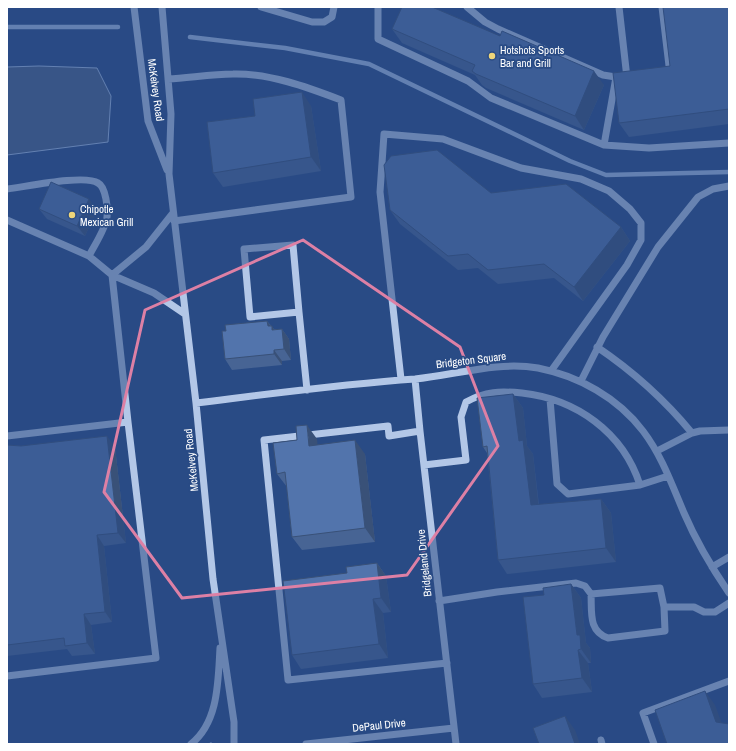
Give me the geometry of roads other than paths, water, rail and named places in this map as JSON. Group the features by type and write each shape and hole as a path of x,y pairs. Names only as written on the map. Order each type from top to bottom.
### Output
{"street":[{"name":"McKelvey Road","path":"134,7 148,121 168,174"},
{"name":"McKelvey Road","path":"162,7 171,114 168,174 196,403 213,579 234,722 234,744"},
{"path":"261,7 312,22 324,22 332,17 334,7"},
{"path":"378,7 378,39 468,81 491,98 604,145 649,148 729,143"},
{"path":"467,7 485,22 498,29 603,75 630,77 619,7"},
{"path":"662,7 670,74 663,75"},
{"path":"112,276 146,247 174,217 351,197 341,100 312,88 260,75 233,74 168,79"},
{"path":"604,145 616,77"},
{"path":"402,379 380,192 384,134 443,139 521,168 581,179 609,191 630,209 642,223 641,240 626,265 551,371"},
{"path":"7,189 82,179 99,183 102,187 105,198 107,218 89,256"},
{"path":"581,381 597,347 658,247 698,197 713,188 729,186"},
{"path":"7,220 89,256 112,276 154,293 185,314"},
{"path":"299,312 250,317 244,249 293,245 307,390"},
{"path":"7,676 156,658 112,276"},
{"path":"597,347 631,371 655,392 692,433"},
{"name":"Bridgeton Square","path":"196,403 510,366 551,371 581,381 596,389 621,408 643,430 656,451 685,515 712,567 729,593"},
{"name":"Bridgeland Drive","path":"415,378 456,744"},
{"path":"424,465 466,460 461,417 466,402 481,394 504,391 535,394 566,403 577,410 607,431 628,457 640,485"},
{"path":"550,399 557,484 568,494 640,485 668,476"},
{"path":"7,436 128,422"},
{"path":"420,431 388,436 388,426 264,440 288,680 447,663"},
{"path":"656,451 692,433 729,430"},
{"path":"712,567 729,556"},
{"path":"439,601 497,592 576,583 585,586 591,594 594,628 599,635 608,638 665,631 664,607 660,588 591,594"},
{"path":"664,607 694,607 704,612 715,612 729,603"},
{"path":"191,744 195,741 210,719 217,696 221,634"},
{"path":"654,744 643,713 729,681"},
{"name":"DePaul Drive","path":"306,744 454,728"}],"water":[{"path":"39,66 97,68 111,96 108,142 7,155 7,67"}],"waterway":[{"path":"7,27 118,27"},
{"path":"190,37 285,48 369,64 570,161 606,175 729,172"}],"place":[{"name":"Hotshots Sports Bar and Grill","path":"492,56"},
{"name":"Chipotle Mexican Grill","path":"72,215"}]}
